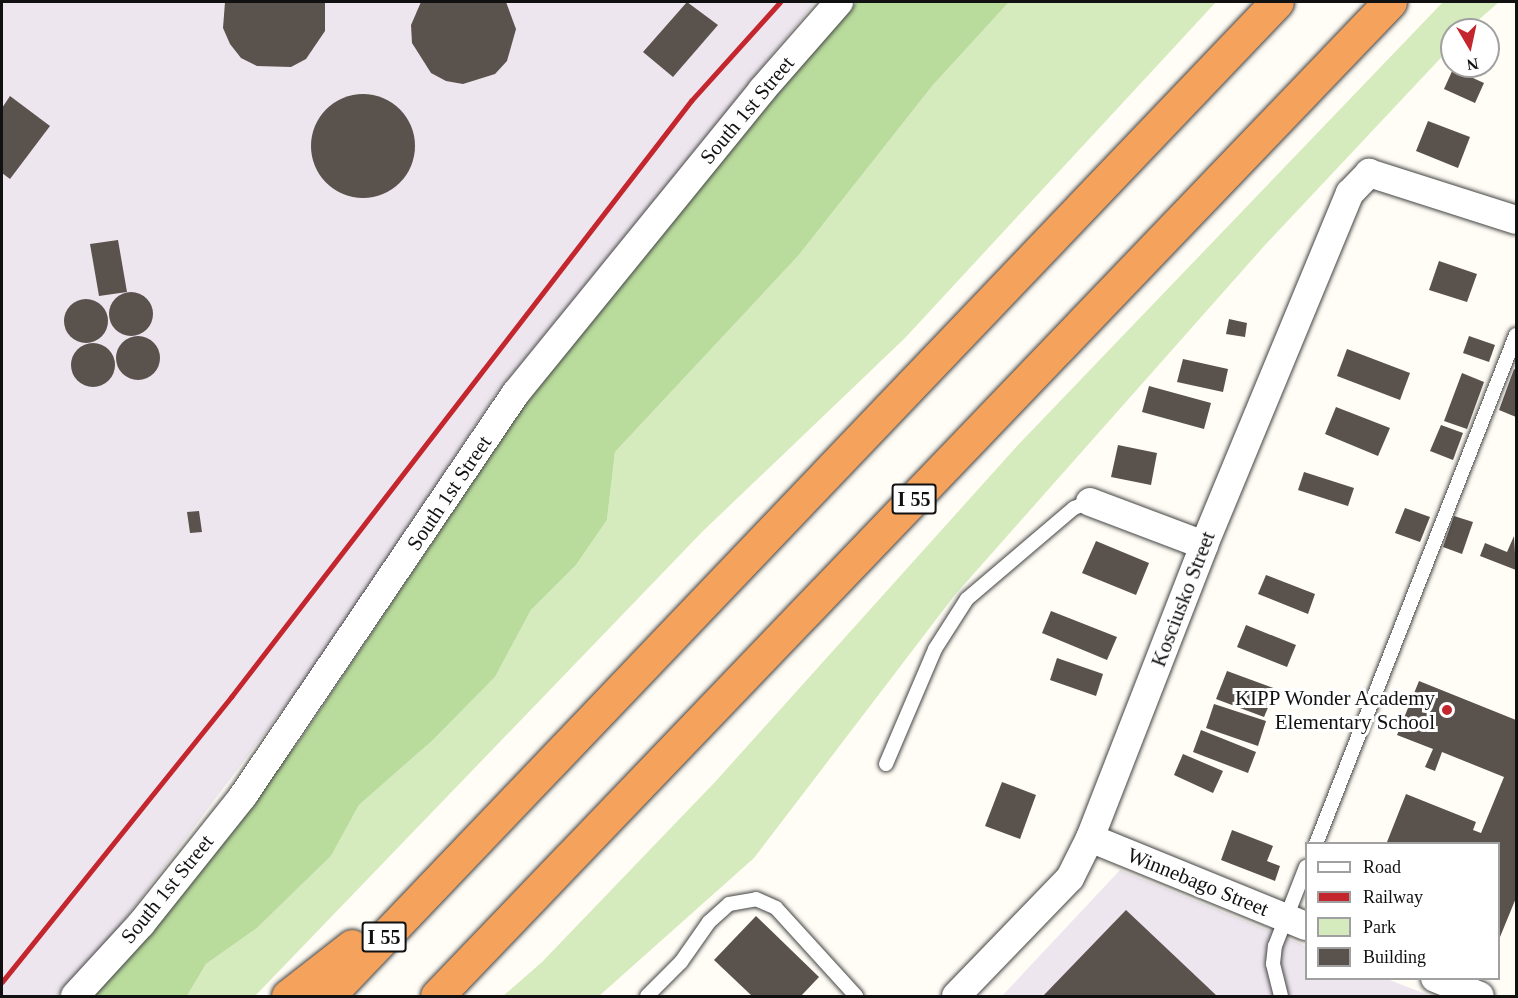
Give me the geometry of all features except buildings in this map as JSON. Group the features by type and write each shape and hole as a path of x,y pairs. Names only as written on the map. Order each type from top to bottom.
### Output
{"highway":[{"name":"I 55","path":"328,996 1277,2"},
{"name":"I 55","path":"437,996 1390,2"},
{"path":"288,996 442,877"},
{"path":"450,996 477,956"}],"street":[{"name":"South 1st Street","path":"75,996 141,924 243,796 516,393 762,90 839,2"},
{"name":"Kosciusko Street","path":"956,996 1070,878 1090,838 1204,545 1350,193 1369,173 1516,220"},
{"path":"1090,502 1204,545"},
{"name":"Winnebago Street","path":"1090,838 1296,922"},
{"path":"1440,980 1480,996"}],"lane":[{"path":"1316,842 1516,335"},
{"path":"886,764 935,648 967,599 1074,508 1090,502"},
{"path":"1281,996 1273,964 1296,922 1305,872"},
{"path":"647,996 681,962 709,922 729,904 756,899 776,908 856,996"}],"shaded area":[{"path":"2,2 815,2 496,394 322,657 113,935 57,996 2,996"},
{"path":"1120,870 1305,946 1305,980 1390,980 1431,996 1002,996"}],"green space":[{"path":"857,2 1009,2 933,85 798,256 615,452 607,520 576,565 531,610 495,677 433,740 359,805 331,856 257,928 206,964 187,996 93,996 135,950 299,741 529,398 753,121"},
{"path":"1009,2 1216,2 905,338 702,532 255,996 187,996 206,964 257,928 331,856 359,805 433,740 495,677 531,610 576,565 607,520 615,452 798,256 933,85"},
{"path":"1443,2 1499,2 1481,18 1440,18 1440,59 1265,245 954,596 754,858 599,996 503,996 542,962 715,782 1018,445"}],"railway":[{"path":"2,982 231,697 691,101 780,2"}],"place":[{"name":"KIPP Wonder Academy Elementary School","path":"1447,710"}]}
